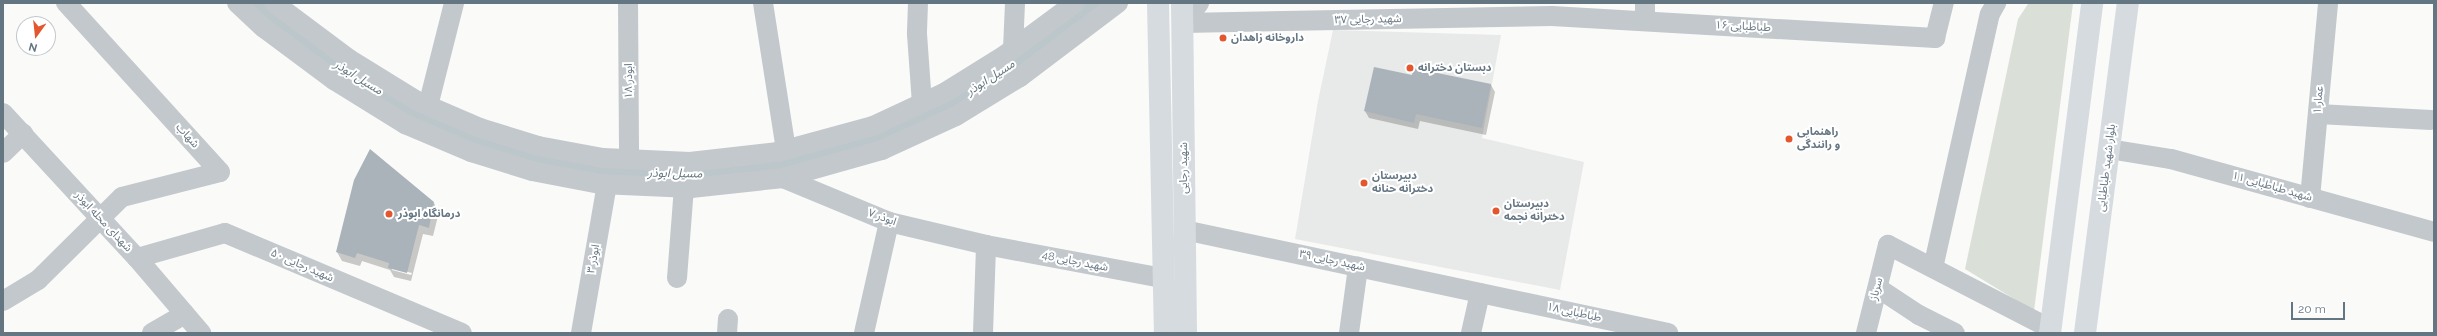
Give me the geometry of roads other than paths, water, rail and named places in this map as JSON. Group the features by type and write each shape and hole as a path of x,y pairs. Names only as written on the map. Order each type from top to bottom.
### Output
{"main road":[{"name":"شهید رجایی","path":"1158,3 1165,333"},
{"path":"2073,333 2050,331 2092,3"},
{"name":"بلوار شهید طباطبایی","path":"2086,333 2128,3"},
{"name":"شهید رجایی","path":"1183,13 1186,333"}],"street":[{"name":"شهاب","path":"66,3 220,172 122,197 99,218"},
{"path":"237,3 264,28 334,80 405,124 471,152 532,171 607,184 684,188 783,178 882,150 956,116 1020,77 1118,3"},
{"path":"274,3 348,59 428,106 480,128 538,146 603,158 690,162 786,150 873,126 944,93 1013,49 1075,3"},
{"path":"428,106 454,3"},
{"name":"ابوذر ۱۸","path":"628,3 629,159"},
{"path":"763,3 786,150"},
{"path":"918,3 917,34 922,103"},
{"path":"1013,49 1015,3"},
{"path":"1183,13 1199,3"},
{"name":"طباطبایی ۱۶","path":"1552,16 1645,12 1935,38 1944,3"},
{"path":"1996,3 1990,14 1933,268 2050,331"},
{"name":"عمار ۱","path":"2310,198 2328,3"},
{"name":"شهید رجایی ۳۷","path":"1183,13 1552,16"},
{"name":"شهدای محله ابوذر","path":"3,113 137,258 201,333"},
{"path":"2318,114 2431,120"},
{"path":"3,153 22,134"},
{"name":"شهید طباطبایی ۱۱","path":"2109,149 2171,159 2434,232"},
{"name":"ابوذر ۷","path":"783,178 889,222 986,245"},
{"name":"ابوذر ۳","path":"581,333 607,184"},
{"path":"677,278 684,188"},
{"path":"3,302 38,280 99,218"},
{"path":"864,333 889,222"},
{"name":"شهید رجایی ۳۹","path":"1184,230 1480,293"},
{"name":"شهید رجایی ۵۰","path":"137,258 225,233 462,333"},
{"path":"982,333 986,245"},
{"name":"شهید رجایی 48","path":"986,245 1164,278"},
{"name":"سرباز","path":"1866,333 1888,245 1933,268"},
{"path":"1349,333 1358,267"},
{"path":"1878,288 1919,315 1955,333"},
{"path":"1470,333 1480,293"},
{"name":"طباطبایی ۱۸","path":"1480,293 1668,333"},
{"path":"152,333 185,314"}],"waterway":[{"name":"مسیل ابوذر","path":"254,3 267,15 334,64 398,103 473,138 543,159 610,171 697,176 754,169 899,129 946,107 1006,70 1096,3"}],"place":[{"name":"داروخانه زاهدان","path":"1223,38"},
{"name":"دبستان دخترانه","path":"1410,68"},
{"name":"راهنمایی و رانندگی","path":"1789,139"},
{"name":"دبیرستان دخترانه حنانه","path":"1364,183"},
{"name":"دبیرستان دخترانه نجمه","path":"1496,211"},
{"name":"درمانگاه ابوذر","path":"389,214"}]}
